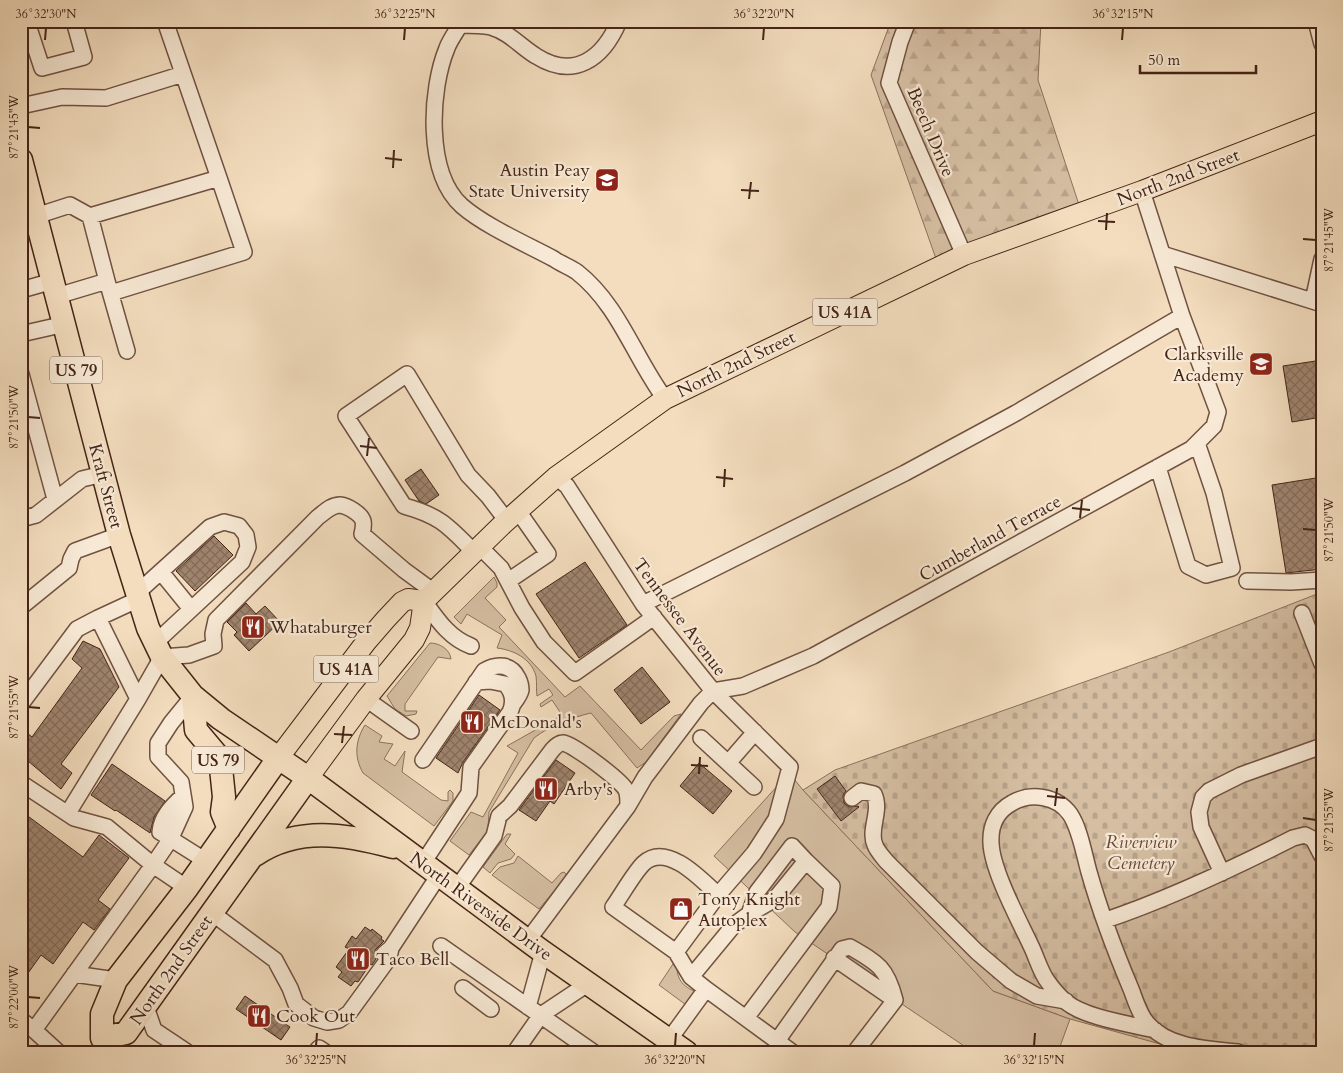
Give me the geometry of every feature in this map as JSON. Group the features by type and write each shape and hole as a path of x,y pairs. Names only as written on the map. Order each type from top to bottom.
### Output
{"highway":[{"name":"Kraft Street","path":"21,160 24,187 36,216 119,535 148,628 158,650 193,696 221,719 279,757"},
{"name":"US 79","path":"193,696 196,730 216,755 221,768 224,797 222,812 229,829"},
{"name":"North Riverside Drive","path":"279,757 536,946 678,1046"},
{"name":"North 2nd Street","path":"98,1045 102,1014 116,980 187,888 279,757"},
{"name":"North 2nd Street","path":"98,1045 126,1033 308,778"},
{"name":"US 41A","path":"252,857 266,847 284,840 318,834 364,839 422,863"}],"main road":[{"name":"North 2nd Street","path":"308,778 366,699 414,640 420,628 429,596 512,516 556,477 665,399 964,255 1142,191 1322,121"},
{"name":"North 2nd Street","path":"279,757 386,618 402,602 408,599 429,596"}],"street":[{"path":"21,23 28,22 42,68 84,57 74,21"},
{"path":"21,290 109,287 244,252 165,21"},
{"path":"619,21 604,48 583,64 558,67 535,56 516,40 491,27 460,24 447,47 440,69 433,108 437,157 443,176 460,204 488,223 576,272 598,293 616,315 652,382 665,399"},
{"name":"Beech Drive","path":"908,21 889,83 964,255"},
{"path":"1316,21 1322,44"},
{"path":"21,106 62,97 106,98 184,74"},
{"path":"90,216 219,178"},
{"name":"Cumberland Terrace","path":"713,691 744,686 813,656 1191,449 1214,426 1218,412 1182,316 1142,191"},
{"path":"36,216 70,204 90,216 127,351"},
{"path":"1162,254 1317,302 1322,259"},
{"path":"643,604 905,473 1016,413 1182,316"},
{"path":"21,334 65,324"},
{"path":"21,374 55,499"},
{"path":"508,581 548,554 512,516 488,496 468,475 407,374 346,416 404,506 424,511 444,522 501,568 522,608 544,642 575,674 654,617"},
{"path":"1158,467 1188,566 1206,575 1232,568 1214,493 1197,443"},
{"path":"21,519 36,515 82,479 104,474"},
{"name":"Tennessee Avenue","path":"556,477 567,486 643,604 713,691 790,767 776,819 754,853 718,895"},
{"path":"158,650 189,655 214,646 213,634 216,620 318,517 330,508 340,505 361,516 364,523 362,534 404,570 429,596 442,626 463,643 471,646"},
{"path":"21,704 77,629 138,596 210,527 224,522 239,526 246,535 248,547 242,562 196,605 158,650 138,699 68,813"},
{"path":"21,607 69,568 75,551 119,535"},
{"path":"163,570 196,605"},
{"path":"1247,581 1291,582 1322,580"},
{"path":"1302,614 1322,664"},
{"path":"98,618 138,699"},
{"path":"212,913 275,960 293,996 301,997 324,1014 340,1010 383,955 391,948 422,863 469,793 471,767 510,712 513,704 512,695 505,684 490,681 476,682 422,760"},
{"path":"516,1052 535,1011 536,946 645,777 701,703 713,691"},
{"path":"193,696 171,723 158,743 158,757 181,782 183,796 174,804 161,822 160,832 206,861"},
{"path":"366,699 410,731"},
{"path":"729,762 755,732"},
{"path":"701,738 754,787"},
{"path":"457,888 494,836 499,816 510,806 553,748 558,744 565,743 573,747 614,777 627,792 628,806"},
{"path":"1222,873 1200,827 1199,812 1203,797 1209,791 1241,775 1322,746"},
{"path":"21,783 74,818 107,827 153,865 187,888"},
{"path":"852,798 861,791 874,794 878,802 873,840 875,846 887,862 977,952 1011,981 1037,996 1066,1001"},
{"path":"1155,1030 1080,1011 1066,1001 1048,981 994,859 991,843 992,827 998,814 1007,806 1026,797 1037,796 1061,806 1070,814 1079,835 1089,873 1106,920 1146,1022 1155,1030 1178,1043 1238,1052"},
{"path":"1106,920 1138,909 1222,873 1293,838 1305,835 1313,839 1322,856"},
{"path":"34,1030 170,840"},
{"path":"676,952 718,895 695,873 673,859 656,857 644,863 613,907 676,952 691,977 792,1052"},
{"path":"691,977 734,925 775,899 806,861 832,886 829,907 746,1018"},
{"path":"441,946 594,1052"},
{"path":"777,1041 834,958 842,949 850,947 873,960 882,968 891,982 895,1000 855,1052"},
{"path":"74,974 116,980"},
{"path":"535,1011 589,983"},
{"path":"463,988 491,1009"},
{"path":"678,1046 706,989"},
{"path":"146,1007 154,1030 181,1050"},
{"path":"21,1020 58,1052"},
{"path":"316,1052 319,1048 325,1052"}],"green space":[{"path":"891,21 1041,21 1038,80 1084,220 940,270 871,75"},
{"path":"494,577 497,587 485,598 506,620 499,627 565,697 580,686 641,750 674,716 681,714 646,762 637,768 591,713 561,722 540,733 534,738 489,812 486,833 469,855 450,841 471,812 483,817 518,753 507,746 562,715 552,700 541,707 540,704 553,695 549,689 537,696 536,676 530,664 515,653 497,648 502,635 467,614 461,624 454,617"},
{"name":"Riverview Cemetery","path":"1322,592 1322,1051 1189,1052 1070,1019 993,991 803,790 835,770 1169,652"},
{"path":"430,643 444,647 449,652 451,659 438,657 405,704 405,711 417,711 416,714 406,716 395,709 387,696"},
{"path":"365,725 382,736 379,742 393,744 384,759 395,766 405,751 402,772 441,800 448,801 448,792 450,790 453,793 453,801 434,826 363,773 358,761 357,749 359,737"},
{"path":"789,773 993,991 1070,1019 1058,1052 973,1052 795,932 714,856"},
{"path":"507,834 511,834 505,844 515,854 511,859 498,863 490,873 483,867"},
{"path":"518,856 552,883 561,873 564,872 566,874 566,877 539,909 492,875 500,867 514,863"},
{"path":"675,961 681,981 684,985 697,992 697,1013 659,985"}],"building":[{"path":"1322,360 1322,417 1292,422 1283,366"},
{"path":"421,469 439,495 426,504 419,501 405,480"},
{"path":"1322,477 1322,569 1286,573 1272,485"},
{"path":"214,536 233,555 195,591 176,571"},
{"path":"585,562 627,625 579,658 536,594"},
{"name":"Whataburger","path":"246,603 256,614 265,606 280,622 249,651 234,635 237,632 227,622"},
{"path":"83,641 100,649 119,687 61,764 72,773 61,789 21,755 21,728 32,737 82,668 72,659"},
{"path":"642,667 670,702 641,724 614,690"},
{"name":"McDonald's","path":"479,695 500,710 463,762 458,773 436,758"},
{"name":"Arby's","path":"556,760 575,773 554,804 550,801 536,821 519,810"},
{"path":"699,763 732,791 713,814 680,786"},
{"path":"112,764 165,801 154,817 150,833 91,795"},
{"path":"835,776 846,791 843,795 844,803 849,807 859,807 841,821 817,789"},
{"path":"21,811 83,857 99,835 129,858 98,900 110,909 94,930 83,922 53,964 41,955 21,983"},
{"name":"Taco Bell","path":"365,927 371,931 372,929 384,941 375,950 376,959 372,965 370,964 358,982 355,981 351,986 338,977 342,972 336,967 349,949 345,947 352,936 356,939"},
{"name":"Cook Out","path":"245,996 290,1027 281,1040 236,1009"}],"place":[{"name":"Austin Peay State University","path":"607,180"},
{"name":"Clarksville Academy","path":"1261,364"},
{"name":"Whataburger","path":"253,627"},
{"name":"McDonald's","path":"472,722"},
{"name":"Arby's","path":"546,789"},
{"name":"Tony Knight Autoplex","path":"681,909"},
{"name":"Taco Bell","path":"358,959"},
{"name":"Cook Out","path":"259,1016"}]}
